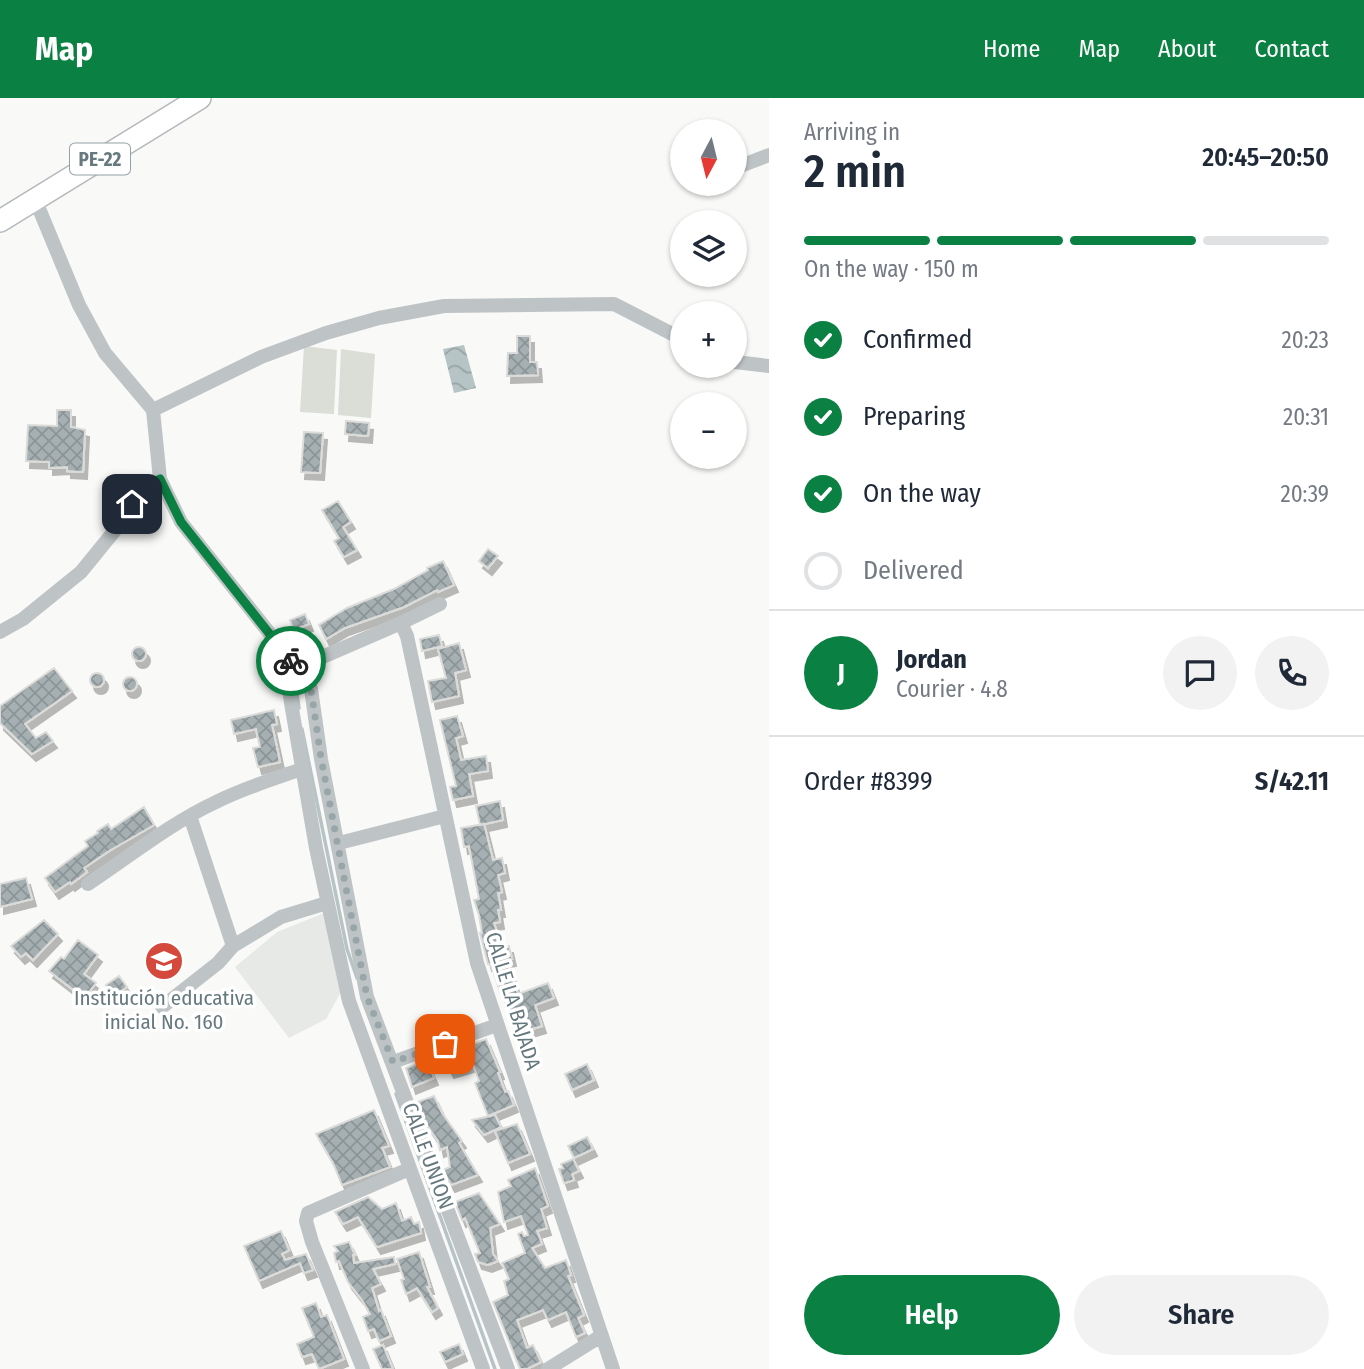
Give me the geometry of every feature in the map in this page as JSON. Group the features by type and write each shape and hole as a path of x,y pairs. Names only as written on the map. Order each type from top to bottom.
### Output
{"highway":[{"name":"PE-22","path":"0,221 201,98"}],"street":[{"path":"747,163 769,155"},
{"path":"34,199 79,305 105,353 153,410 160,479 181,522 311,689 321,758 367,997 508,1369"},
{"path":"153,410 261,357 326,333 379,318 444,306 614,304 670,333"},
{"path":"747,363 769,366"},
{"path":"0,632 32,613 81,572 116,529 144,486 160,479"},
{"path":"297,668 404,630 440,604"},
{"name":"CALLE LA BAJADA","path":"404,630 472,947 613,1369"},
{"name":"CALLE UNION","path":"297,668 289,688 327,904 349,1001 483,1369"},
{"path":"88,884 190,816 259,783 302,769"},
{"path":"190,816 233,946"},
{"path":"339,843 445,816"},
{"path":"162,1007 218,963 233,946 281,917 327,904"},
{"path":"393,1062 497,1025"},
{"path":"363,1369 306,1221 308,1213 409,1169"},
{"path":"548,1369 600,1336"}],"shaded area":[{"path":"304,346 337,350 334,414 300,412"},
{"path":"341,349 375,354 371,418 338,415"},
{"path":"324,913 342,990 326,1019 289,1038 235,967 277,932"}],"water":[{"path":"464,345 476,388 454,393 443,349"}],"building":[{"path":"517,336 530,336 530,362 537,362 538,375 507,376 508,353 517,353"},
{"path":"57,410 71,410 71,427 85,430 83,472 67,471 67,467 49,468 49,462 26,461 28,425 57,426"},
{"path":"346,421 369,423 368,436 345,434"},
{"path":"304,432 323,433 320,473 301,472"},
{"path":"338,501 351,522 343,527 357,550 344,557 334,541 339,538 322,510"},
{"path":"488,549 498,556 488,568 479,561"},
{"path":"443,561 454,585 438,592 437,590 404,607 345,628 326,639 319,625 347,608 394,589"},
{"path":"305,614 309,624 294,630 290,620"},
{"path":"439,635 442,646 422,651 420,639"},
{"path":"459,643 466,670 455,673 459,696 432,702 428,681 446,678 438,649"},
{"path":"139,647 144,649 144,659 139,661 134,659 132,654 134,649"},
{"path":"54,668 72,691 25,724 36,738 46,732 53,741 32,754 0,723 0,706"},
{"path":"97,673 102,675 102,685 97,687 92,685 90,680 92,675"},
{"path":"130,677 135,679 135,689 130,691 125,689 123,684 125,679"},
{"path":"274,710 277,724 272,725 280,762 258,767 253,748 260,747 256,729 234,734 231,720"},
{"path":"457,716 463,736 456,738 461,760 486,756 488,771 469,774 473,796 453,800 450,787 456,786 440,720"},
{"path":"500,801 503,820 480,825 476,806"},
{"path":"144,807 154,825 109,851 84,868 87,872 55,892 45,878 88,846 85,841 98,833 97,831 108,824 111,829"},
{"path":"484,824 493,860 502,858 505,873 498,875 502,892 498,893 500,922 494,923 502,948 509,946 512,959 507,960 518,994 548,983 554,998 535,1005 542,1026 519,1033 503,994 501,995 491,964 488,964 474,900 479,899 469,846 464,847 461,828"},
{"path":"26,878 32,899 0,907 0,884"},
{"path":"44,920 58,934 33,960 26,953 21,957 11,946"},
{"path":"78,940 98,955 84,974 96,983 84,998 49,971 61,957 64,959"},
{"path":"119,976 127,987 113,996 106,985"},
{"path":"486,1039 505,1092 508,1091 514,1105 488,1116 475,1083 479,1081 473,1064 450,1071 442,1055"},
{"path":"426,1060 434,1078 412,1087 406,1068"},
{"path":"587,1064 594,1080 572,1090 565,1074"},
{"path":"434,1096 442,1113 462,1141 459,1143 478,1175 451,1185 443,1170 450,1167 447,1147 440,1150 417,1102"},
{"path":"374,1110 389,1146 382,1148 390,1167 342,1185 316,1134"},
{"path":"495,1115 501,1127 484,1135 472,1120"},
{"path":"517,1124 530,1154 508,1163 495,1131"},
{"path":"587,1137 593,1149 574,1158 568,1146"},
{"path":"573,1159 579,1171 572,1174 574,1180 564,1183 559,1169 563,1168 561,1164"},
{"path":"535,1168 548,1206 541,1209 547,1228 537,1231 542,1244 532,1248 545,1268 566,1260 571,1275 568,1276 584,1315 578,1318 585,1333 576,1337 566,1312 548,1320 543,1310 517,1320 527,1348 533,1345 541,1362 527,1369 520,1369 493,1302 508,1295 504,1281 509,1279 502,1263 525,1253 518,1234 522,1232 524,1236 528,1235 521,1216 504,1222 498,1192 511,1186 508,1180"},
{"path":"479,1193 500,1224 490,1228 493,1254 498,1261 488,1265 478,1262 475,1254 480,1253 455,1202"},
{"path":"368,1197 382,1209 396,1203 402,1221 411,1217 414,1224 419,1222 421,1233 377,1247 358,1217 343,1224 335,1212"},
{"path":"281,1231 289,1250 282,1254 285,1260 306,1254 313,1270 304,1273 300,1263 259,1281 244,1246"},
{"path":"349,1242 355,1255 354,1263 394,1257 395,1264 373,1269 381,1284 372,1288 391,1336 379,1341 374,1329 368,1331 363,1317 370,1314 348,1282 339,1261 336,1262 334,1253 338,1251 334,1246"},
{"path":"419,1252 430,1287 427,1287 438,1308 432,1312 417,1288 406,1294 401,1280 404,1279 397,1259"},
{"path":"316,1303 321,1317 327,1315 344,1359 319,1369 312,1354 302,1357 297,1344 314,1337 302,1308"},
{"path":"459,1344 463,1354 445,1362 440,1352"},
{"path":"383,1345 393,1369 382,1369 373,1349"}],"waterway":[{"path":"296,686 299,708"},
{"path":"302,729 347,949 357,978"},
{"path":"396,1094 495,1369"}],"way so far":[{"path":"291,661 311,689 321,758 367,997 393,1062 445,1044"}],"place":[{"name":"Institución educativa inicial No. 160","path":"164,961"}],"route":[{"path":"132,504 144,486 160,479 181,522 291,661"}]}
